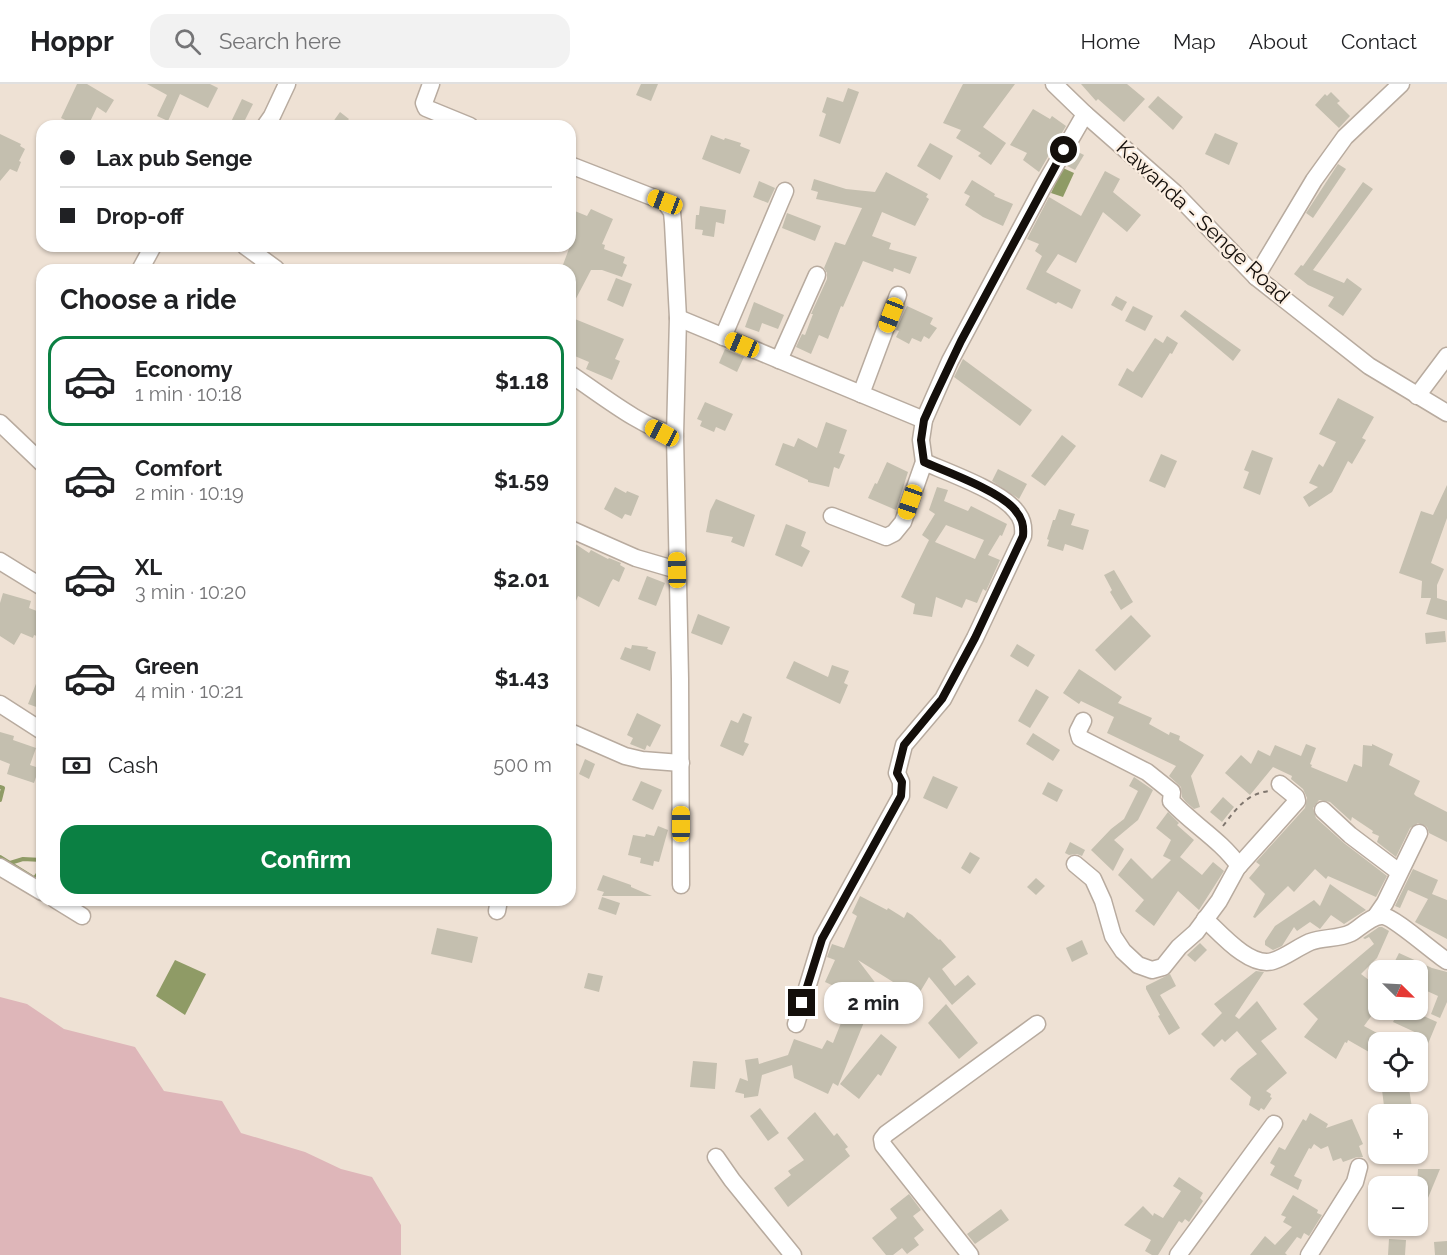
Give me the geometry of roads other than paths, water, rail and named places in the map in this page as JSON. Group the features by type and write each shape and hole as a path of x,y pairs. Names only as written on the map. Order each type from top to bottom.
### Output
{"street":[{"path":"269,120 287,84"},
{"path":"431,84 424,103 426,108 455,120"},
{"name":"Kawanda - Senge Road","path":"1055,84 1085,114 1175,193 1256,277 1369,366 1447,413"},
{"path":"1256,277 1314,180 1345,137 1401,84"},
{"path":"832,516 886,537 894,533 903,522 924,462 921,440 924,420 950,362 1043,187 1085,114"},
{"path":"576,167 665,202 672,212 678,318 675,435 681,885"},
{"path":"723,337 784,191"},
{"path":"253,252 269,264"},
{"path":"779,360 817,275"},
{"path":"861,394 898,295"},
{"path":"678,318 924,420"},
{"path":"1417,396 1447,356"},
{"path":"576,378 662,433 675,435"},
{"path":"0,423 36,457"},
{"path":"796,1024 822,939 901,796 902,782 897,773 904,745 942,699 975,638 1023,536 1022,519 1014,508 993,493 924,462"},
{"path":"576,532 636,558 677,570"},
{"path":"0,561 36,583"},
{"path":"0,704 36,727"},
{"path":"1083,721 1078,731 1080,738 1147,772 1172,792 1172,801 1179,809 1214,839 1239,866"},
{"path":"576,735 625,756 642,760 681,763"},
{"path":"1076,864 1093,879 1103,901 1113,936 1123,951 1138,965 1152,970 1163,967 1179,947 1196,932 1219,901 1239,866 1297,801 1296,797 1281,785"},
{"path":"1323,810 1350,836 1400,872"},
{"path":"1205,919 1243,953 1257,961 1272,961 1298,946 1320,938 1348,934 1376,916 1385,903 1419,833"},
{"path":"0,867 36,888"},
{"path":"66,906 82,916"},
{"path":"1376,916 1385,916 1399,924 1432,952 1447,961"},
{"path":"970,1255 883,1145 882,1139 1037,1024"},
{"path":"1178,1255 1274,1124"},
{"path":"716,1157 793,1255"},
{"path":"1309,1255 1355,1182 1359,1167"}],"waterway":[{"path":"0,787 3,788 0,800"},
{"path":"0,857 36,880"},
{"path":"10,863 23,859 36,860"}]}
